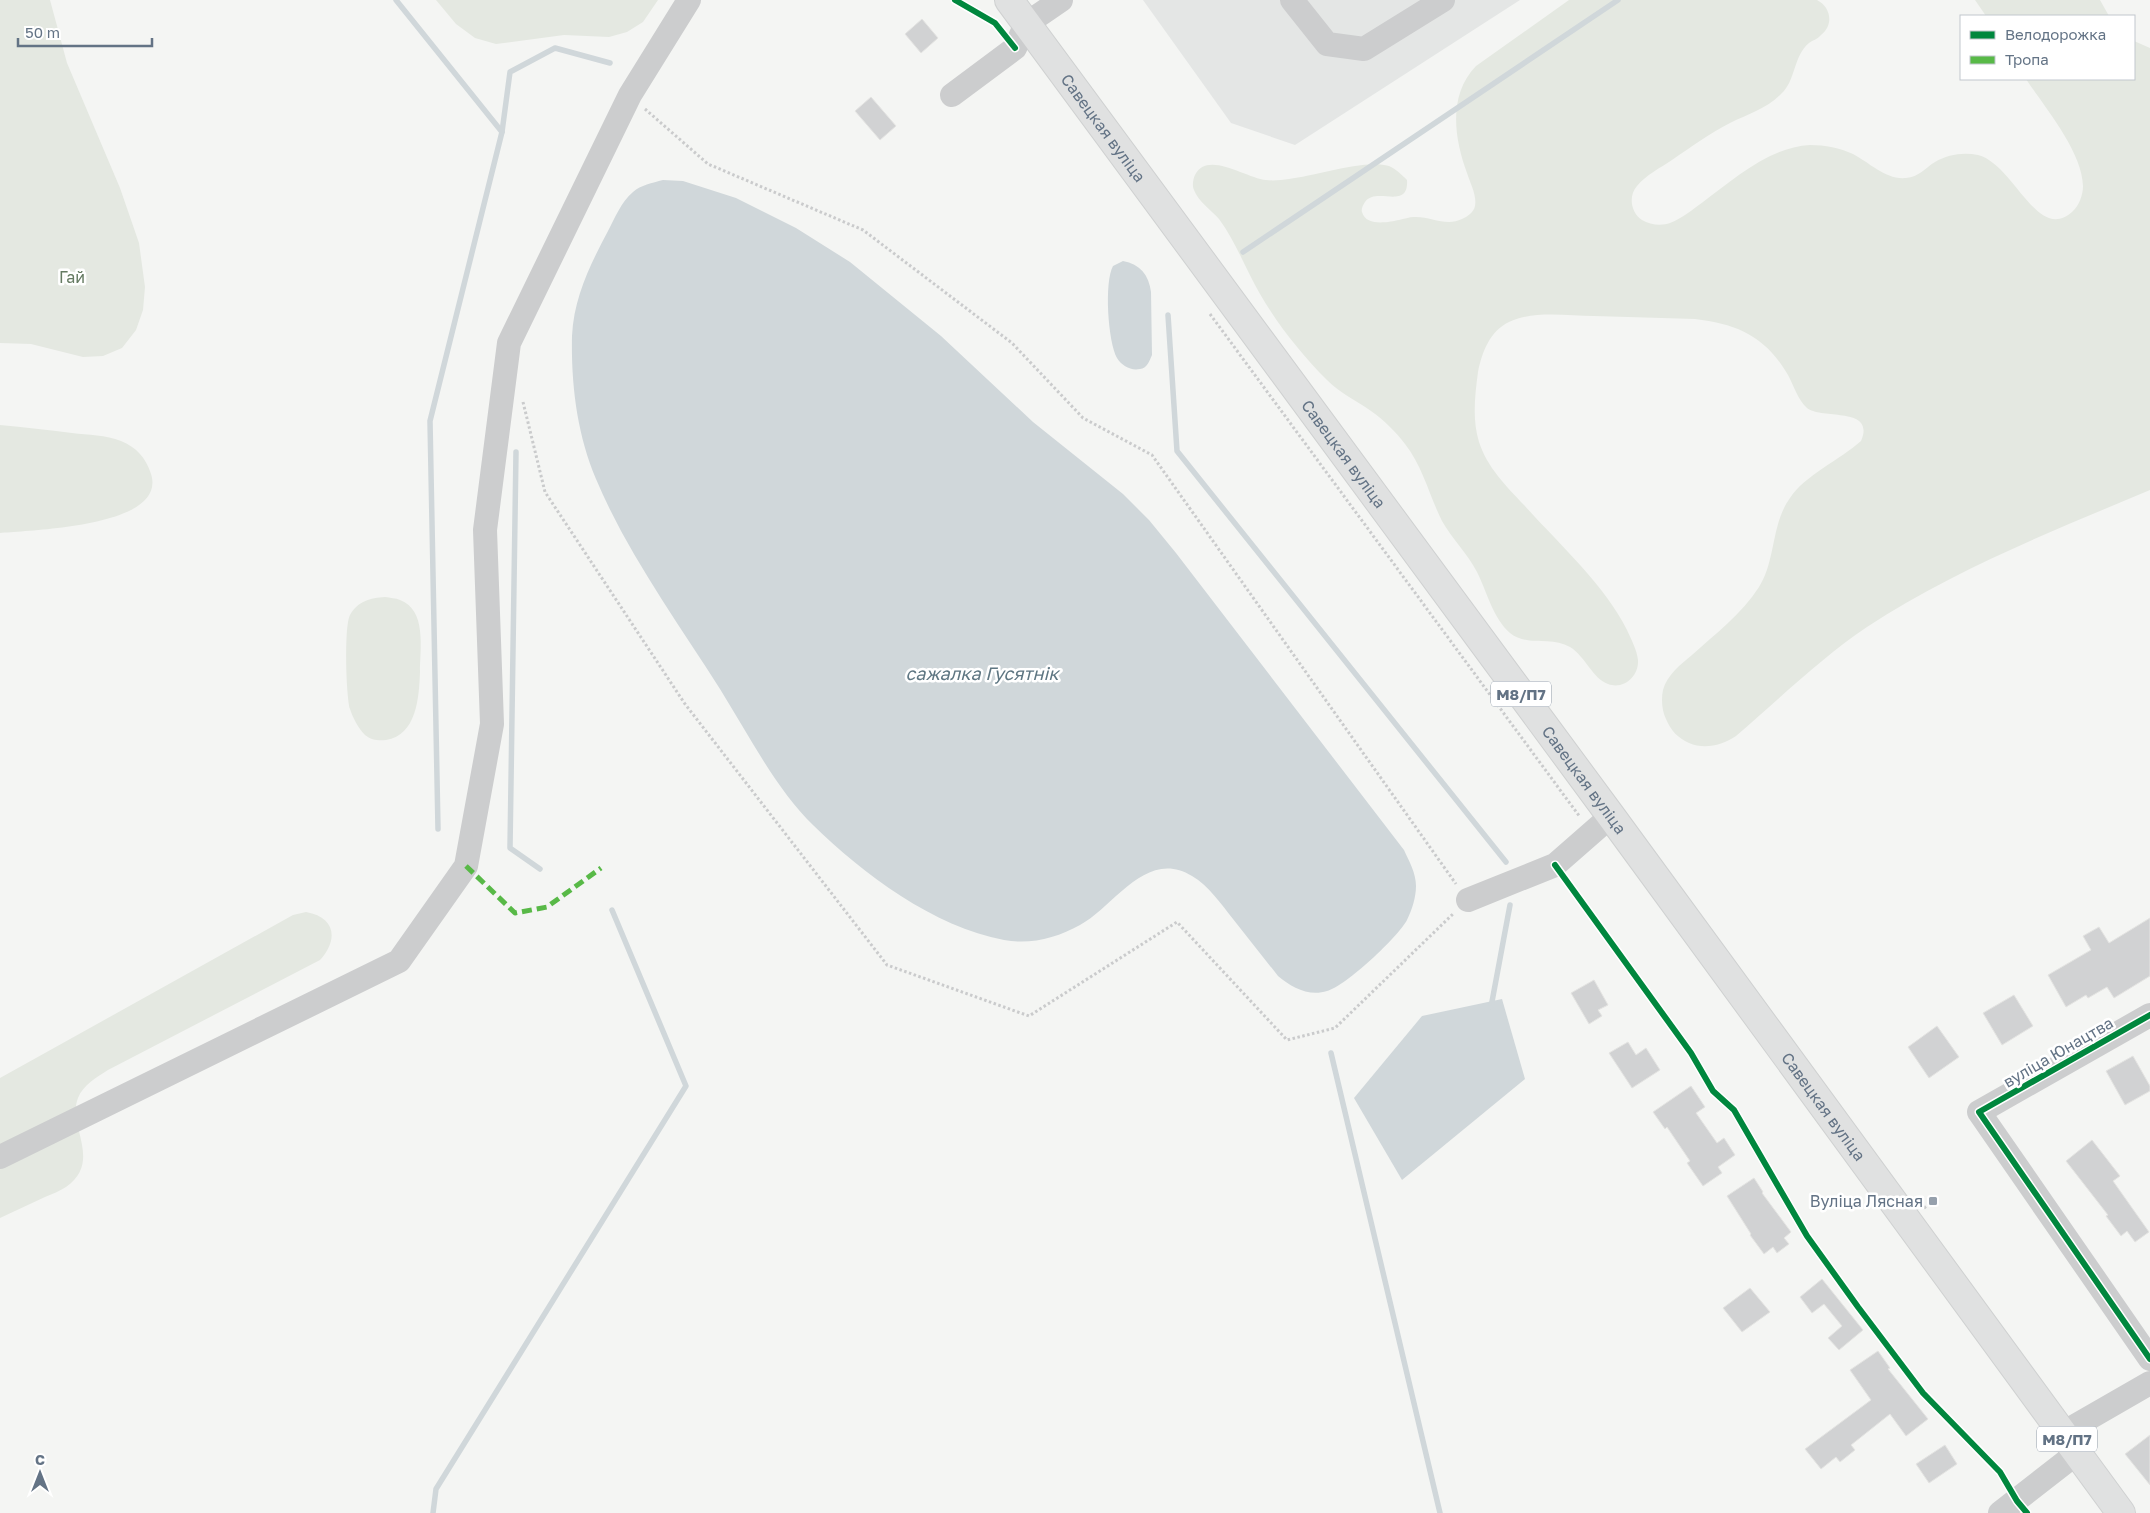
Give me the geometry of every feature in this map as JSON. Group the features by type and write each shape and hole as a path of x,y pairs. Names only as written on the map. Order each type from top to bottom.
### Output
{"main road":[{"name":"Савецкая вуліца","path":"1009,0 1601,824 2121,1513"}],"street":[{"path":"0,1157 399,961 466,866 492,724 485,530 509,343 630,95 689,0"},
{"path":"952,95 1014,48 1026,24 1061,0"},
{"path":"1292,0 1327,44 1364,49 1443,0"},
{"path":"1468,900 1555,865 1601,824"},
{"name":"вуліца Юнацтва","path":"2150,1015 1979,1112 2150,1359"},
{"path":"2000,1513 2070,1443 2150,1382"}],"path":[{"path":"955,0 995,23 1014,48"},
{"path":"523,399 545,492 685,704 887,965 1029,1016 1177,922 1287,1040 1335,1028 1435,929 1468,900 1152,455 1083,418 1012,343 863,230 708,164 630,95"},
{"path":"1209,312 1601,824"}],"shaded area":[{"path":"1143,0 1520,0 1295,145 1231,123"}],"green space":[{"name":"Гай","path":"0,0 50,0 67,63 120,188 139,243 145,287 143,310 136,330 122,348 103,356 83,357 31,344 0,343"},
{"path":"436,0 658,0 643,22 627,32 609,37 564,35 496,44 475,38 456,24"},
{"path":"1569,0 1817,0 1822,3 1828,12 1828,26 1820,36 1804,48 1786,89 1763,107 1708,136 1649,175 1637,186 1632,195 1633,209 1638,217 1656,225 1670,223 1692,210 1740,174 1767,158 1795,147 1810,145 1832,147 1848,152 1885,174 1899,178 1915,176 1940,159 1951,155 1978,155 1991,161 2003,172 2036,210 2048,217 2059,219 2072,212 2079,204 2083,189 2081,173 2070,144 2027,80 2135,80 2135,41 2150,48 2150,490 2005,552 1900,606 1850,639 1817,665 1736,736 1713,746 1695,745 1678,736 1665,716 1662,694 1668,679 1683,662 1745,606 1759,587 1768,565 1776,530 1784,508 1796,490 1813,475 1861,441 1864,430 1861,423 1854,418 1807,408 1788,375 1770,351 1760,342 1738,329 1695,319 1562,315 1540,315 1519,318 1502,326 1497,331 1488,343 1482,357 1476,389 1475,425 1482,451 1504,483 1580,565 1618,613 1635,648 1638,666 1633,676 1625,683 1620,685 1608,684 1598,677 1570,647 1555,642 1524,640 1510,633 1499,620 1473,565 1442,521 1421,472 1405,444 1381,418 1337,389 1327,380 1291,339 1260,294 1225,228 1202,202 1193,188 1195,175 1201,168 1208,165 1228,167 1266,180 1283,180 1353,166 1379,164 1389,166 1401,174 1407,180 1406,189 1403,194 1397,196 1376,196 1365,202 1362,212 1368,220 1384,222 1420,217 1450,222 1464,218 1473,210 1475,198 1459,146 1456,117 1457,103 1467,77 1476,66"},
{"path":"1975,0 2100,0 2108,15 1985,15"},
{"path":"0,425 97,436 126,443 136,450 146,463 151,474 151,492 139,505 119,515 94,522 66,527 0,533"},
{"path":"385,597 400,600 409,605 415,612 420,631 421,652 419,692 410,723 396,737 381,740 372,739 365,735 351,712 347,690 346,646 348,622 353,610 365,601"},
{"path":"306,912 323,919 331,930 330,944 320,960 108,1070 91,1082 80,1093 76,1109 83,1155 82,1166 77,1177 61,1190 0,1218 0,1078 293,915"}],"water":[{"name":"сажалка Гусятнік","path":"663,180 683,181 736,198 796,228 850,262 941,336 1033,422 1123,494 1149,520 1404,850 1416,881 1411,912 1402,928 1371,960 1346,980 1327,991 1314,993 1294,987 1278,976 1209,890 1192,876 1175,869 1160,869 1146,874 1132,883 1093,916 1071,930 1053,937 1033,941 1004,940 952,923 926,911 901,896 854,862 800,811 763,760 622,533 589,462 576,409 572,336 576,308 584,282 595,256 625,200 640,188"},
{"path":"1123,261 1129,262 1143,271 1151,292 1152,355 1146,366 1140,369 1130,369 1121,363 1117,358 1111,339 1108,312 1110,274 1113,266"},
{"path":"1502,999 1525,1079 1402,1180 1354,1098 1422,1016"}],"building":[{"path":"922,19 938,38 921,53 905,34"},
{"path":"871,97 896,126 880,140 855,111"},
{"path":"2150,918 2150,976 2114,998 2107,987 2088,998 2086,995 2066,1007 2048,975 2091,950 2083,936 2099,927 2109,943"},
{"path":"1594,980 1608,1005 1598,1010 1602,1016 1589,1024 1571,993"},
{"path":"2014,995 2033,1026 2002,1045 1983,1013"},
{"path":"1937,1026 1959,1057 1929,1078 1908,1047"},
{"path":"1628,1042 1636,1055 1646,1048 1660,1070 1632,1088 1609,1053"},
{"path":"2133,1056 2150,1086 2150,1091 2125,1105 2106,1071"},
{"path":"1691,1086 1705,1107 1696,1113 1717,1143 1724,1138 1735,1155 1718,1167 1722,1173 1703,1186 1687,1163 1690,1161 1667,1127 1665,1129 1653,1112"},
{"path":"2092,1140 2120,1176 2113,1181 2149,1232 2135,1242 2127,1231 2121,1236 2106,1216 2108,1215 2066,1161"},
{"path":"1754,1178 1762,1193 1791,1232 1784,1238 1789,1244 1777,1253 1773,1247 1764,1254 1750,1235 1727,1196"},
{"path":"1822,1279 1863,1330 1839,1350 1828,1338 1842,1326 1824,1304 1812,1313 1800,1297"},
{"path":"1750,1288 1770,1312 1742,1332 1723,1308"},
{"path":"1878,1351 1890,1368 1888,1369 1928,1419 1906,1436 1890,1414 1851,1445 1855,1450 1840,1462 1836,1457 1821,1469 1805,1449 1871,1400 1850,1370"},
{"path":"2150,1435 2150,1485 2125,1454"},
{"path":"1945,1445 1957,1464 1929,1483 1916,1464"}],"waterway":[{"path":"396,0 502,132"},
{"path":"1243,252 1618,0"},
{"path":"438,829 430,421 502,132 510,72 555,48 610,63"},
{"path":"1168,315 1177,451 1506,862"},
{"path":"516,452 510,848 540,869"},
{"path":"1491,1007 1510,905"},
{"path":"433,1513 436,1489 686,1086 612,910"},
{"path":"1331,1053 1440,1513"}],"marked path":[{"path":"466,866 515,913 547,907 601,868"}],"cycle path":[{"path":"955,0 995,23 1015,48"},
{"path":"1555,865 1691,1053 1713,1091 1734,1110 1807,1236 1858,1307 1923,1393 2000,1472 2017,1501 2027,1513"},
{"path":"2150,1015 1979,1112 2150,1359"}],"place":[{"name":"Вуліца Лясная","path":"1933,1201"}]}
